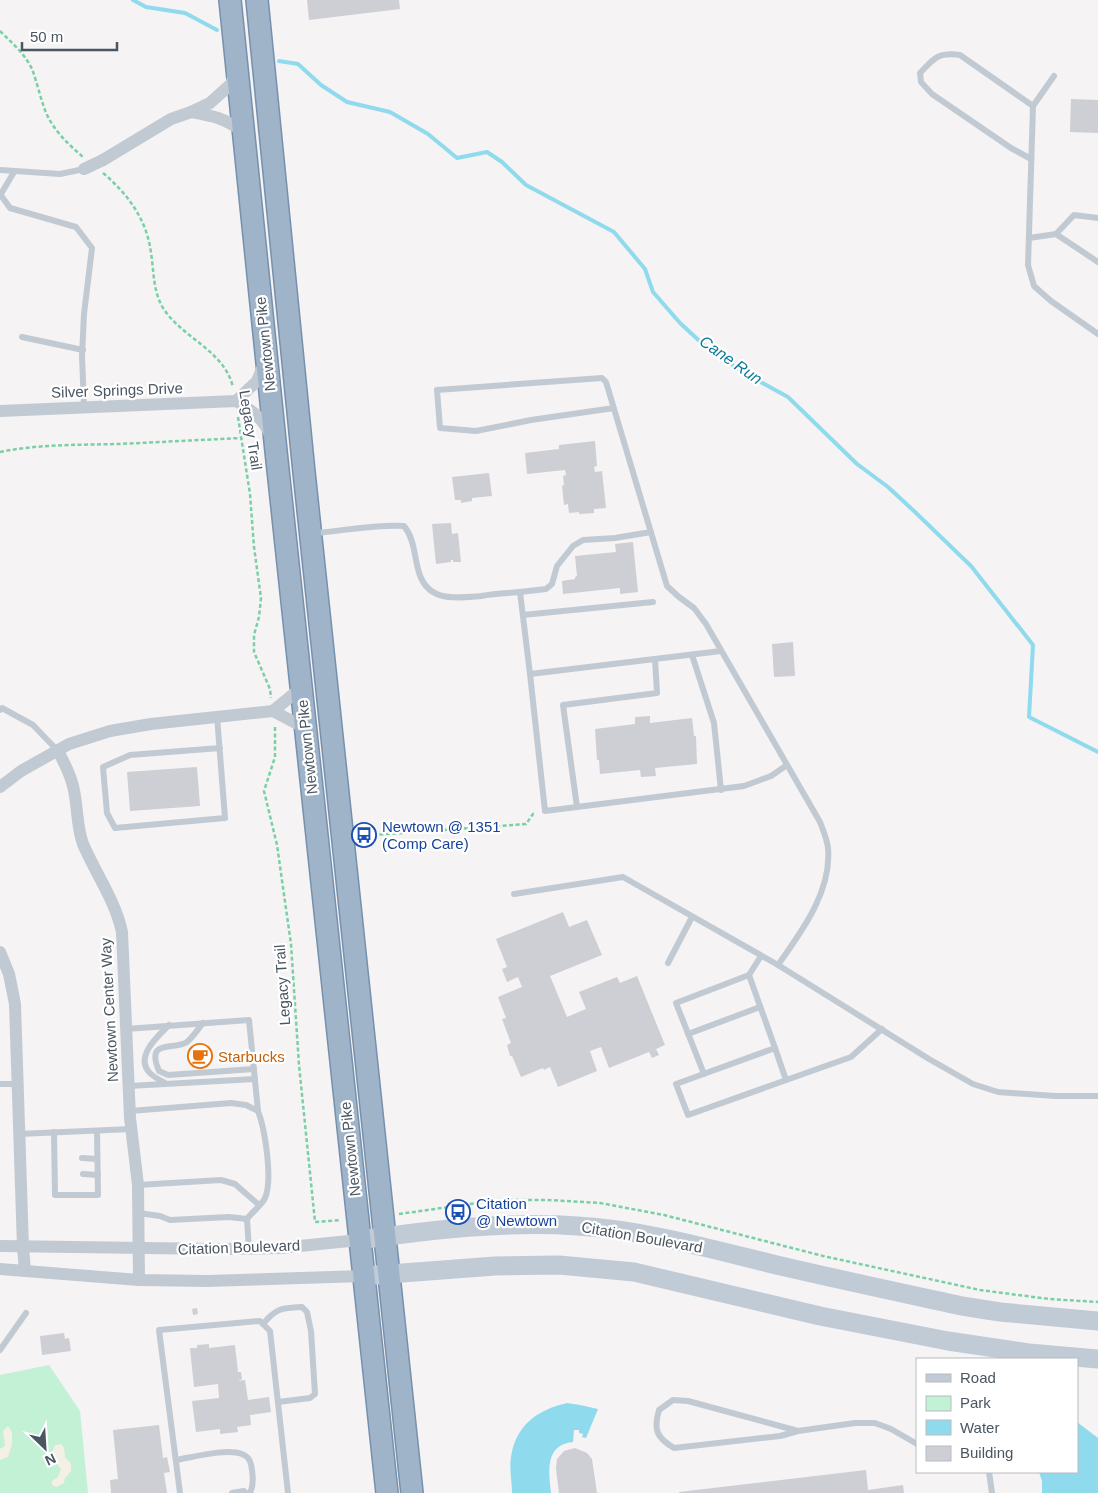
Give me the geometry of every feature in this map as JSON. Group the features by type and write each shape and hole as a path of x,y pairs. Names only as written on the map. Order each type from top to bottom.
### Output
{"highway":[{"name":"Newtown Pike","path":"230,0 265,349 387,1493"},
{"name":"Newtown Pike","path":"257,0 310,533 412,1493"},
{"path":"277,458 290,480 297,522 310,533"}],"main road":[{"name":"Citation Boulevard","path":"359,1240 461,1228 522,1224 578,1226 624,1231 962,1306 1000,1312 1098,1321"},
{"name":"Citation Boulevard","path":"363,1276 495,1266 559,1265 634,1272 820,1316 948,1341 1029,1353 1098,1359"}],"street":[{"path":"85,164 101,165 171,119 210,103 231,84 237,66"},
{"path":"191,112 219,117 244,132"},
{"path":"265,349 264,366 257,381 236,401 249,408 266,425 277,458"},
{"name":"Silver Springs Drive","path":"0,411 236,401"},
{"path":"273,711 301,688"},
{"path":"0,787 20,771 69,744 110,731 151,724 273,711 305,728"},
{"name":"Newtown Center Way","path":"58,751 74,787 79,828 83,843 119,918 122,932 131,1129 138,1185 139,1280"},
{"path":"0,952 9,974 15,1004 22,1247 25,1271"},
{"name":"Citation Boulevard","path":"0,1246 248,1249 280,1248 359,1240"},
{"name":"Citation Boulevard","path":"0,1269 139,1280 207,1281 363,1276"}],"lane":[{"path":"1031,159 1011,148 932,94 922,82 920,73 931,61 946,53 960,54 1034,106"},
{"path":"1054,76 1034,106 1028,265 1034,286 1050,301 1098,334"},
{"path":"0,170 60,174 85,164"},
{"path":"14,172 0,194 10,208 76,227 92,248 84,314 84,407"},
{"path":"1029,238 1056,234 1074,215 1098,218"},
{"path":"1056,234 1098,262"},
{"path":"22,337 83,350"},
{"path":"614,408 531,420 476,431 440,428 437,390 602,378 606,382 614,408 667,586 694,608 706,624 820,822 828,846 826,881 817,904 778,965"},
{"path":"310,533 404,526 410,533 420,577 427,587 440,596 452,599 546,589 552,584 557,566 572,546 584,540 614,538 651,532"},
{"path":"520,592 545,811 744,786 771,776 787,765"},
{"path":"523,615 653,602"},
{"path":"530,674 721,651"},
{"path":"692,655 714,723 721,790"},
{"path":"577,807 563,705 657,693 655,659"},
{"path":"1,708 33,725 58,751"},
{"path":"217,716 220,748 225,818 115,828 107,813 103,767 130,755 220,748"},
{"path":"514,894 623,878 778,965 929,1059 973,1084 998,1092 1055,1096 1098,1096"},
{"path":"668,963 692,917"},
{"path":"704,1074 676,1004 749,975 761,956"},
{"path":"749,975 786,1080"},
{"path":"688,1034 760,1007"},
{"path":"126,1029 249,1020 258,1111 263,1124 269,1180 265,1199 248,1219 248,1249"},
{"path":"203,1023 186,1043 164,1046 159,1050 155,1057 159,1071 168,1075 254,1069"},
{"path":"166,1084 150,1074 145,1060 149,1045 169,1026"},
{"path":"775,1048 676,1084 688,1115 851,1056 882,1029"},
{"path":"129,1086 255,1078"},
{"path":"0,1084 18,1084"},
{"path":"130,1111 231,1103 246,1105 258,1111"},
{"path":"19,1134 131,1129"},
{"path":"54,1132 58,1173 56,1195 98,1194 97,1131"},
{"path":"82,1158 98,1159"},
{"path":"83,1174 98,1175"},
{"path":"138,1185 221,1180 235,1184 259,1205"},
{"path":"138,1213 160,1216 170,1220 229,1217 248,1219"},
{"path":"263,1324 272,1313 282,1308 302,1307 307,1312 311,1330 315,1394 310,1398 278,1402"},
{"path":"0,1350 26,1313"},
{"path":"180,1493 159,1330 260,1321 270,1331 288,1493"},
{"path":"798,1431 688,1401 673,1400 659,1410 655,1424 659,1436 674,1448 780,1436 798,1431 855,1423 875,1423 891,1429 916,1443"},
{"path":"176,1460 229,1452 244,1454 250,1460 252,1472 252,1490 250,1493"},
{"path":"989,1473 992,1493"},
{"path":"232,1493 244,1491 246,1493"}],"path":[{"path":"0,31 22,53 32,68 45,111 56,130 85,164"},
{"name":"Legacy Trail","path":"101,165 121,189 141,219 151,251 153,280 163,308 172,319 217,359 231,381 236,401 250,494 254,547 261,598 259,617 254,635 254,652 270,689 273,711 275,757 264,791 277,845 291,944 299,1065 315,1222 341,1220"},
{"path":"0,452 18,448 242,438"},
{"path":"355,836 526,824 533,814 545,811"}],"green space":[{"path":"49,1365 80,1411 88,1493 0,1493 0,1375"}],"sand":[{"path":"8,1426 12,1432 12,1444 8,1457 0,1460 0,1449 5,1446 3,1431"},
{"path":"61,1444 64,1448 65,1457 71,1464 71,1471 65,1478 64,1483 56,1487 52,1485 52,1481 58,1477 61,1469 54,1459 53,1451 54,1446"}],"water":[{"path":"567,1403 598,1409 586,1438 582,1437 583,1434 579,1433 579,1430 574,1430 573,1442 557,1448 553,1454 549,1468 551,1493 512,1493 510,1461 518,1436 523,1428 537,1415"},
{"path":"1078,1423 1098,1438 1098,1493 1042,1493 1042,1481 1039,1473 1078,1473"}],"building":[{"path":"307,0 399,0 400,9 309,20"},
{"path":"1071,99 1098,100 1098,133 1070,132"},
{"path":"595,441 597,466 594,467 595,472 602,471 606,508 594,509 594,513 569,513 568,504 564,505 562,486 564,485 563,476 566,475 565,470 527,474 525,453 559,449 559,445"},
{"path":"489,473 492,496 472,498 472,501 461,503 461,500 455,500 452,477"},
{"path":"451,523 452,534 458,533 461,562 453,562 451,560 451,562 436,564 432,524"},
{"path":"633,542 638,592 620,594 620,588 563,594 562,581 575,579 577,576 575,556 616,552 615,544"},
{"path":"793,642 795,676 774,677 772,644"},
{"path":"650,716 650,723 692,718 694,736 696,736 697,764 655,768 656,776 641,777 640,770 600,774 595,729 635,724 635,717"},
{"path":"197,767 200,806 130,811 127,772"},
{"path":"563,912 569,927 587,920 602,955 550,976 567,1017 586,1009 579,992 617,977 620,983 637,976 665,1045 656,1049 659,1055 652,1058 649,1052 609,1068 601,1047 590,1051 597,1071 558,1087 550,1067 521,1077 512,1056 510,1056 507,1045 511,1043 502,1019 506,1018 498,997 522,987 518,977 507,982 502,969 507,967 496,939"},
{"path":"197,1308 198,1314 193,1315 192,1309"},
{"path":"64,1333 65,1339 69,1338 71,1351 42,1355 40,1336"},
{"path":"209,1344 209,1348 235,1345 238,1372 241,1372 242,1379 238,1381 245,1380 248,1400 269,1397 271,1412 250,1415 251,1425 237,1427 238,1432 220,1434 220,1429 196,1432 192,1401 219,1398 218,1384 194,1387 190,1348"},
{"path":"159,1425 163,1458 167,1457 170,1472 164,1473 167,1493 111,1493 110,1480 118,1479 113,1430"},
{"path":"575,1448 587,1453 592,1459 597,1493 559,1493 556,1469 557,1459 564,1451"},
{"path":"866,1470 868,1490 903,1485 904,1493 679,1493 679,1492"}],"waterway":[{"name":"Cane Run","path":"133,0 146,7 185,13 217,30"},
{"name":"Cane Run","path":"279,61 298,64 321,85 347,102 390,112 428,134 457,158 487,152 502,162 526,185 614,232 645,269 653,292 680,323 706,347 746,374 788,397 857,464 888,487 971,566 1033,645 1029,717 1098,752"}],"place":[{"name":"Newtown @ 1351 (Comp Care)","path":"364,835"},
{"name":"Starbucks","path":"200,1056"},
{"name":"Citation @ Newtown","path":"458,1212"}]}
